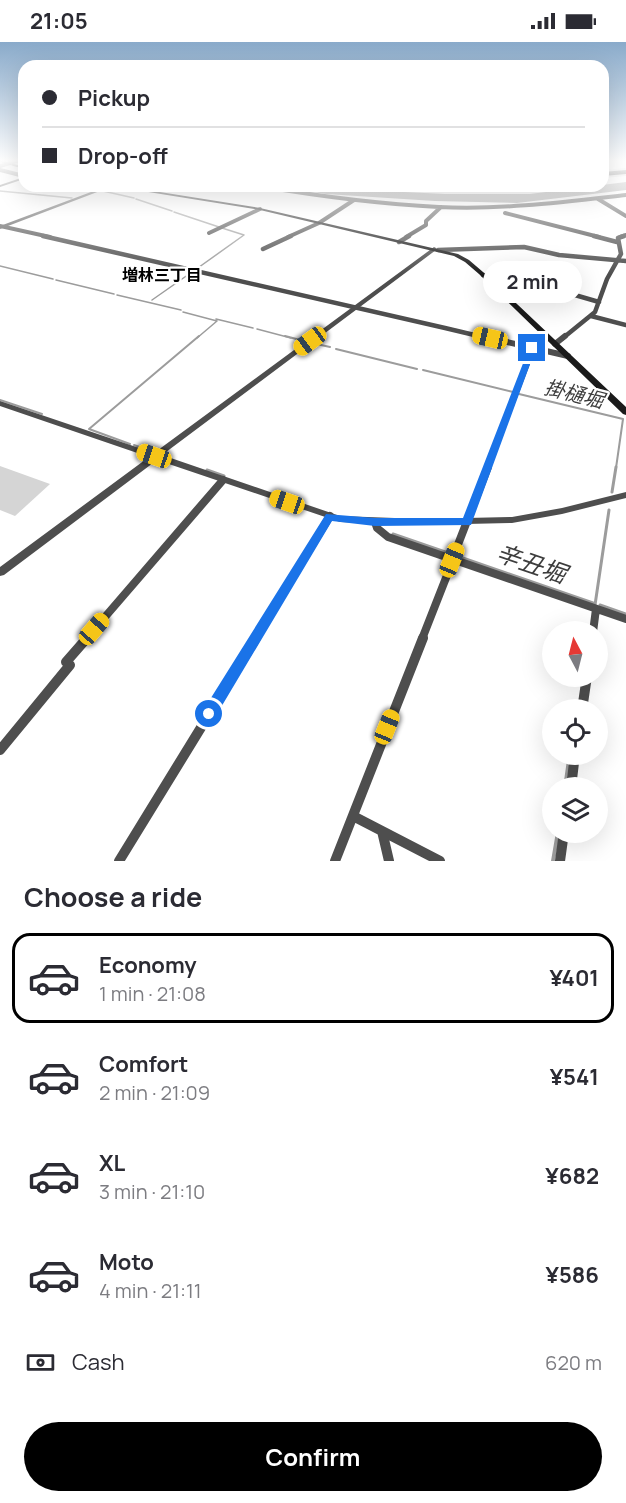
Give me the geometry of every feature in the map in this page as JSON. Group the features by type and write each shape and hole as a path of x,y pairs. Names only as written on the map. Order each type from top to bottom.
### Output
{"main road":[{"path":"191,198 261,209 436,249 466,261 626,412"}],"street":[{"path":"1,227 79,198"},
{"path":"342,198 441,207 541,205 595,198"},
{"path":"597,198 626,216"},
{"path":"263,249 319,223 354,200"},
{"path":"399,242 426,225 426,221 441,207"},
{"path":"209,233 261,209"},
{"path":"505,213 617,242"},
{"path":"1,227 568,356"},
{"path":"555,344 591,316 607,279 619,260 621,254 618,238 626,235"},
{"path":"0,572 436,249 524,247 559,255 626,261"},
{"path":"483,275 537,284 599,302"},
{"path":"591,316 626,325"},
{"path":"335,861 532,348"},
{"path":"0,403 330,516 375,522 467,522 542,515 626,495"},
{"path":"0,750 68,664 223,480"},
{"path":"119,861 330,516"},
{"path":"375,522 377,528 388,537 626,619"},
{"path":"595,621 597,609"},
{"path":"353,816 440,861"},
{"path":"382,831 389,861"},
{"path":"560,861 562,843"}],"shaded area":[{"path":"392,198 557,198 517,203"},
{"path":"0,466 50,484 15,516 0,510"}],"waterway":[{"path":"136,199 172,211"},
{"path":"174,212 219,227"},
{"path":"195,270 244,235 222,228"},
{"name":"掛樋堀","path":"0,266 53,279"},
{"path":"152,300 192,272"},
{"name":"掛樋堀","path":"56,280 114,294"},
{"name":"掛樋堀","path":"117,295 181,310"},
{"name":"掛樋堀","path":"183,312 217,321 197,338"},
{"name":"掛樋堀","path":"216,319 253,328"},
{"name":"掛樋堀","path":"257,329 291,338"},
{"path":"130,444 89,429 199,336"},
{"name":"掛樋堀","path":"285,336 304,341"},
{"name":"掛樋堀","path":"312,343 330,347"},
{"name":"掛樋堀","path":"336,349 417,369"},
{"name":"掛樋堀","path":"423,370 513,392"},
{"name":"掛樋堀","path":"519,394 623,419 616,468"},
{"name":"辛丑堀","path":"0,400 42,414"},
{"name":"辛丑堀","path":"134,445 150,451"},
{"name":"掛樋堀","path":"612,492 616,467"},
{"name":"辛丑堀","path":"207,470 224,476"},
{"name":"掛樋堀","path":"595,605 609,510"},
{"name":"辛丑堀","path":"393,534 451,554"},
{"name":"辛丑堀","path":"457,556 593,603"},
{"name":"辛丑堀","path":"600,605 626,614"},
{"name":"掛樋堀","path":"567,777 568,765"},
{"name":"掛樋堀","path":"553,861 556,843"}],"district":[{"name":"増林三丁目","path":"162,275"}],"route":[{"path":"209,714 330,516 375,522 467,522 532,348"}]}
